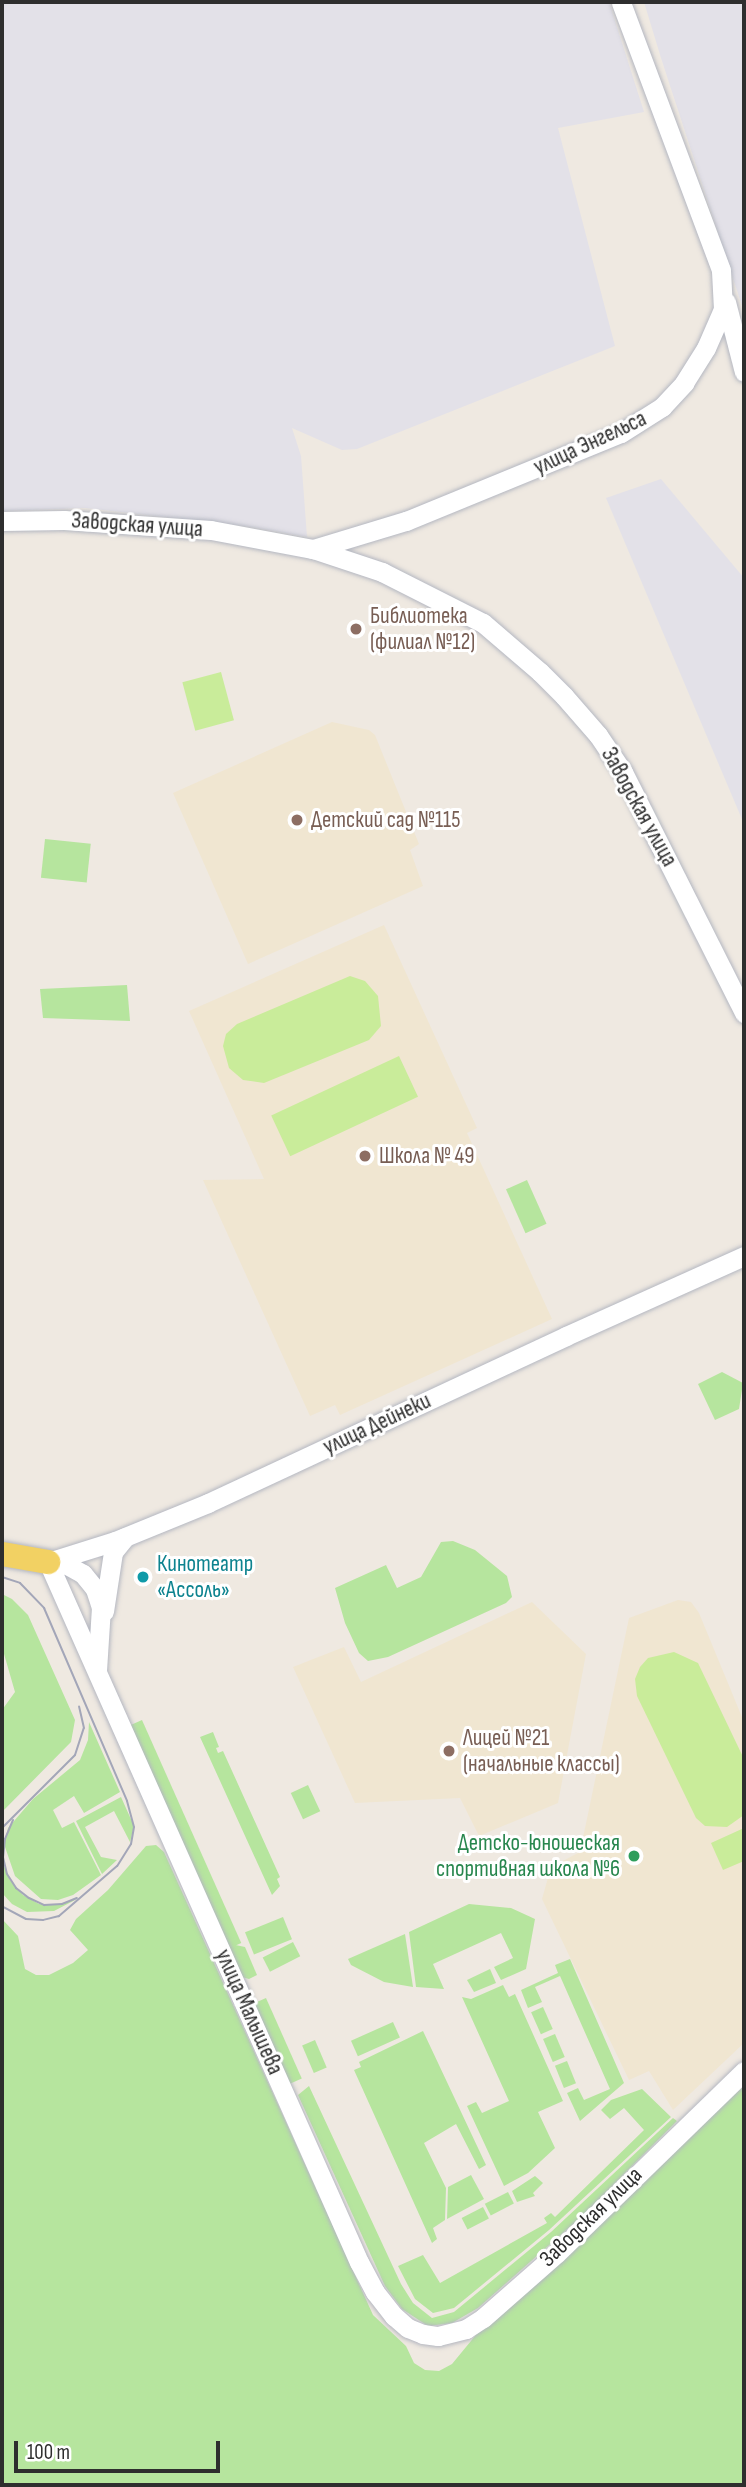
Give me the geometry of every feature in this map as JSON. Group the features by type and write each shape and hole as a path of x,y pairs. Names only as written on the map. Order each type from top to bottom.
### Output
{"main road":[{"name":"улица Дейнеки","path":"2,1555 48,1562"}],"street":[{"name":"улица Энгельса","path":"377,530 482,491 644,421 673,396 695,365 721,318 724,296 718,257 621,2"},
{"path":"724,296 744,372"},
{"name":"Заводская улица","path":"2,521 64,520 211,530 313,549 382,572 483,623 541,671 598,735 649,819 744,1013"},
{"path":"377,530 370,542 370,555 382,572"},
{"name":"Заводская улица","path":"313,549 377,530"},
{"name":"улица Дейнеки","path":"48,1562 120,1539 225,1496 744,1256"},
{"path":"97,1671 113,1552 120,1539"},
{"path":"48,1562 67,1565 83,1574 95,1589 102,1606 102,1625"},
{"name":"улица Малышева","path":"48,1562 359,2262 375,2292 394,2316 423,2334"},
{"name":"Заводская улица","path":"423,2334 438,2336 467,2329 483,2318 557,2253 744,2071"}],"shaded area":[{"path":"2,2 609,2 644,112 558,128 615,346 357,449 342,450 292,428 301,456 307,537 245,526 85,508 2,511"},
{"path":"644,2 744,2 744,312 661,58"},
{"path":"661,479 744,578 744,824 606,498"},
{"name":"Детский сад №115","path":"332,722 369,730 375,735 419,844 410,850 423,886 248,964 173,793"},
{"name":"Школа № 49","path":"384,925 477,1128 467,1133 552,1319 340,1415 335,1405 310,1416 203,1180 264,1179 189,1011"},
{"path":"678,1600 691,1602 699,1613 744,1722 744,2043 673,2110 649,2071 629,2080 542,1899 551,1867 580,1852 629,1618"},
{"name":"Лицей №21 (начальные классы)","path":"532,1602 586,1654 558,1803 479,1836 460,1798 355,1803 293,1667 344,1647 361,1682"}],"green space":[{"path":"221,672 234,720 195,731 182,682"},
{"path":"45,839 91,844 87,883 41,878"},
{"path":"350,976 365,981 378,996 381,1026 369,1040 264,1083 243,1080 229,1068 223,1046 226,1034 237,1024"},
{"path":"127,985 130,1021 43,1018 40,989"},
{"path":"399,1056 418,1097 290,1156 271,1116"},
{"path":"527,1180 547,1224 526,1233 506,1189"},
{"path":"722,1372 743,1383 739,1409 715,1420 698,1384"},
{"path":"453,1541 475,1550 507,1576 512,1597 506,1603 388,1657 368,1661 359,1653 345,1623 335,1588 386,1565 397,1588 421,1577 441,1542"},
{"path":"2,1594 12,1599 28,1615 75,1720 71,1742 2,1812 2,1710 15,1692 2,1647"},
{"path":"674,1652 698,1663 744,1759 744,1815 727,1827 705,1826 696,1818 637,1696 635,1679 640,1667 648,1658"},
{"path":"142,1720 241,1943 227,1949 127,1727"},
{"path":"89,1722 120,1792 84,1813 74,1796 53,1810 62,1828 74,1822 101,1875 73,1895 58,1900 41,1899 15,1876 4,1844 8,1828 33,1799 80,1760 88,1740"},
{"path":"213,1732 219,1747 216,1748 218,1753 223,1751 280,1877 277,1879 280,1886 272,1895 200,1737"},
{"path":"308,1785 320,1811 303,1819 291,1793"},
{"path":"121,1797 134,1826 130,1842 114,1811 85,1827 101,1857 117,1860 102,1874 76,1821"},
{"path":"744,1828 744,1861 723,1870 711,1843"},
{"path":"156,1845 164,1852 373,2315 406,2346 414,2363 425,2370 439,2371 452,2364 480,2330 744,2086 744,2485 2,2485 2,1919 18,1936 25,1969 36,1975 49,1975 73,1963 88,1950 70,1930 76,1919 108,1890 146,1846"},
{"path":"2,1861 10,1880 23,1895 39,1904 56,1905 77,1899 54,1911 27,1912 12,1904 2,1893"},
{"path":"469,1904 511,1908 535,1919 526,1969 501,1980 494,1967 513,1958 501,1933 433,1964 444,1989 416,1987 409,1932"},
{"path":"283,1917 292,1939 254,1955 245,1932"},
{"path":"405,1934 413,1987 384,1982 351,1965 348,1959"},
{"path":"293,1942 300,1956 270,1972 263,1957"},
{"path":"226,1943 245,1947 257,1975 249,1979 242,1977"},
{"path":"570,1959 624,2083 580,2121 567,2093 578,2088 584,2100 610,2089 560,1976 535,1987 542,2002 528,2008 521,1990 558,1973 555,1965"},
{"path":"490,1969 496,1983 474,1992 467,1980"},
{"path":"503,1985 509,1997 515,1994 563,2101 538,2112 555,2148 528,2173 504,2186 467,2106 476,2102 482,2113 509,2101 462,1997 471,1999"},
{"path":"266,1998 302,2078 290,2084 254,2003"},
{"path":"543,2007 553,2029 541,2034 531,2012"},
{"path":"393,2022 400,2038 358,2056 351,2041"},
{"path":"423,2031 486,2165 479,2169 456,2124 424,2143 446,2188 445,2220 433,2228 437,2239 432,2243 354,2070 361,2067 359,2062"},
{"path":"555,2034 565,2057 553,2062 543,2039"},
{"path":"315,2040 327,2068 314,2073 302,2045"},
{"path":"567,2061 576,2083 564,2088 555,2066"},
{"path":"309,2086 401,2284 413,2303 432,2318 454,2312 551,2232 673,2118 677,2121 582,2216 478,2308 452,2323 428,2326 402,2309 385,2286 298,2095"},
{"path":"642,2089 671,2117 549,2230 454,2308 433,2313 415,2299 398,2266 423,2255 440,2283 547,2223 544,2218 551,2213 555,2217 644,2130 624,2108 610,2119 601,2110 611,2100"},
{"path":"471,2175 484,2199 447,2219 448,2187"},
{"path":"535,2176 543,2183 533,2193 535,2196 517,2202 512,2191"},
{"path":"508,2192 514,2204 491,2215 485,2204"},
{"path":"483,2207 489,2219 468,2229 462,2218"}],"tram line":[{"path":"2,1577 20,1583 44,1608 127,1801 134,1827 131,1844 117,1866 59,1916 43,1920 26,1919 2,1906"},
{"path":"2,1828 75,1755 84,1728 79,1707"},
{"path":"13,1820 5,1839 3,1857 7,1874 16,1888 44,1905 62,1904 77,1898"}],"place":[{"name":"Библиотека (филиал №12)","path":"356,629"},
{"name":"Детский сад №115","path":"297,820"},
{"name":"Школа № 49","path":"365,1156"},
{"name":"Кинотеатр «Ассоль»","path":"143,1577"},
{"name":"Лицей №21 (начальные классы)","path":"449,1751"},
{"name":"Детско-юношеская спортивная школа №6","path":"634,1856"}]}
